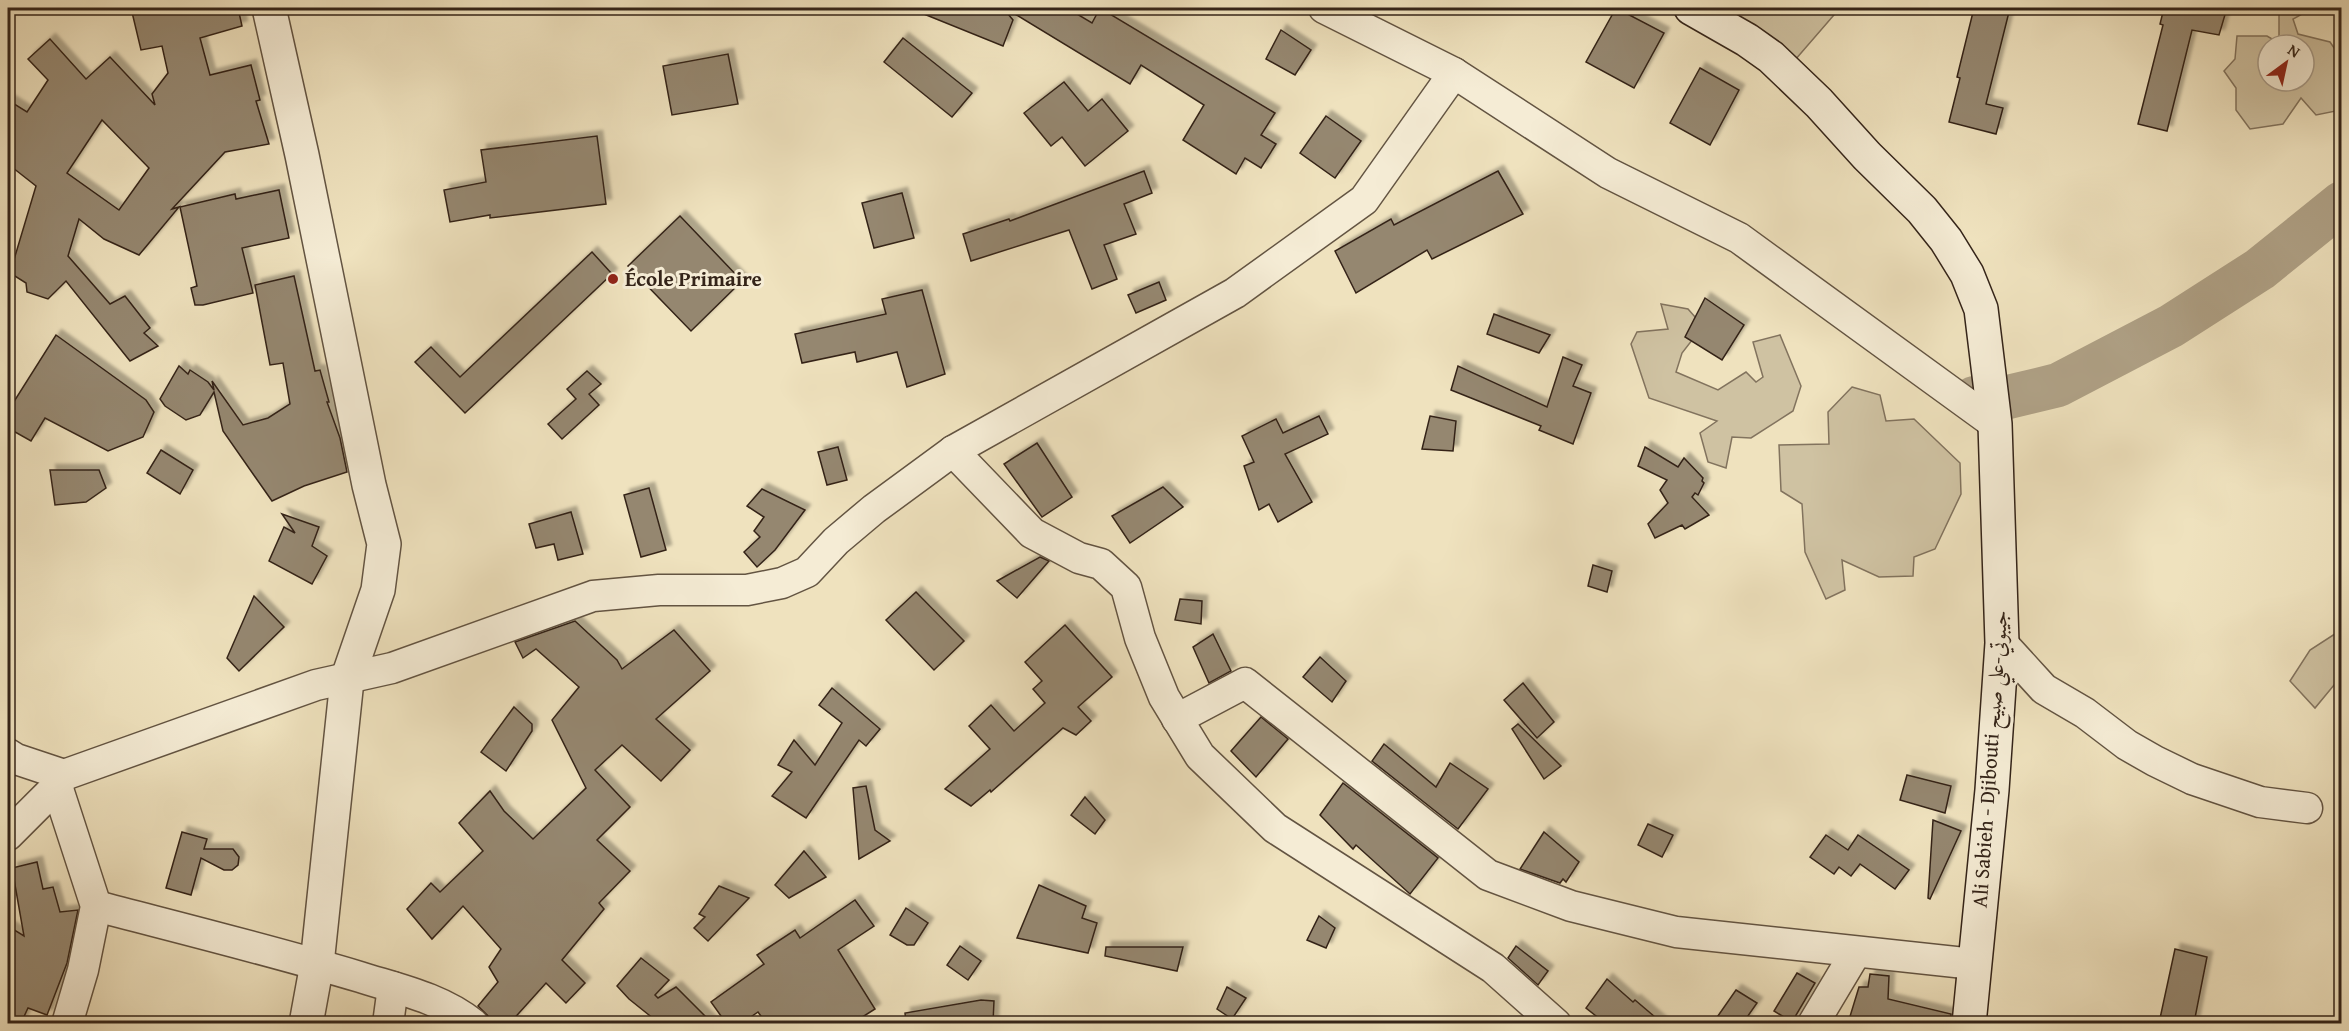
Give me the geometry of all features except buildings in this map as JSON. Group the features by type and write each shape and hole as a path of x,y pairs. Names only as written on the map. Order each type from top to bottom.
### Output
{"main road":[{"path":"268,8 302,155 369,485 384,544 378,590 346,680 317,964 305,1021"},
{"name":"Ali Sabieh - Djibouti جيبوتي-علي صبيح","path":"1691,8 1747,40 1771,57 1819,103 1867,156 1922,210 1946,240 1967,274 1981,309 1995,424 2002,643 1992,790 1969,1023"}],"street":[{"path":"1324,8 1454,73 1608,173 1739,238 1995,424"},
{"path":"8,835 61,781 316,685 392,668 593,596 659,590 747,590 782,583 807,572 836,542 874,509 953,451 1235,293 1364,200 1454,73"},
{"path":"953,451 1032,533 1079,558 1101,564 1126,587 1140,638 1164,697 1177,719 1200,756 1275,828 1493,968 1556,1023"},
{"path":"2002,643 2044,689 2085,712 2127,745 2192,779 2260,802 2307,808"},
{"path":"1177,719 1245,682 1488,874 1571,906 1676,932 1974,964"},
{"path":"8,754 61,781 96,906 83,970 67,1023"},
{"path":"96,906 317,964 393,987 437,1002 473,1023"},
{"path":"1813,1023 1856,952"},
{"path":"388,1023 393,987"}],"shaded area":[{"path":"1723,8 1840,8 1795,60"},
{"path":"2279,8 2313,8 2293,19 2298,33 2279,33"},
{"path":"2237,36 2256,36 2256,93 2316,93 2316,38 2330,42 2341,58 2341,110 2316,115 2301,98 2283,124 2250,129 2236,110 2236,88 2224,71 2235,59"},
{"path":"1661,304 1688,309 1703,326 1682,353 1676,372 1718,390 1746,372 1756,382 1763,377 1753,342 1780,335 1801,386 1793,411 1751,438 1732,437 1726,468 1708,462 1700,433 1717,421 1649,398 1631,344 1637,332 1668,329"},
{"path":"1852,387 1880,395 1886,421 1914,419 1960,463 1961,494 1935,549 1914,557 1913,576 1879,577 1842,560 1845,590 1826,599 1805,552 1802,504 1781,491 1779,445 1829,444 1828,412"},
{"path":"2341,630 2341,679 2315,708 2290,681 2310,650"}],"waterway":[{"path":"1974,398 2004,398 2058,385 2171,326 2260,269 2342,203"}],"place":[{"name":"École Primaire","path":"613,279"}]}
